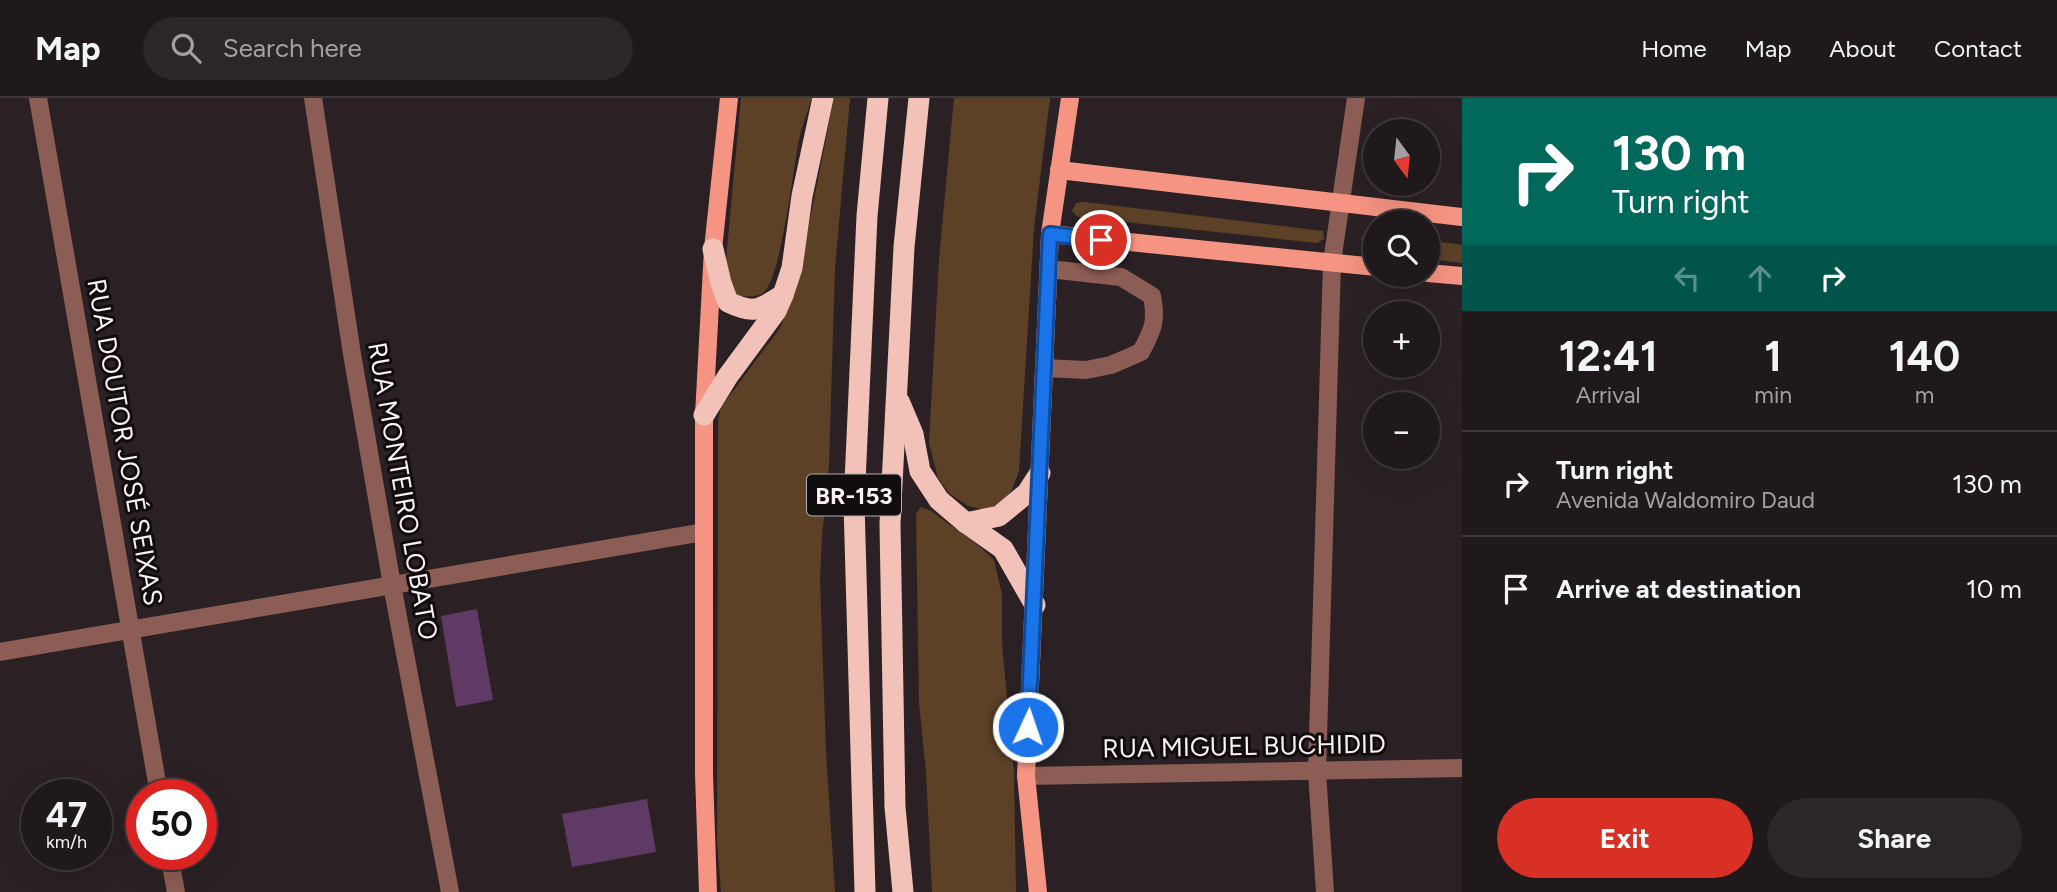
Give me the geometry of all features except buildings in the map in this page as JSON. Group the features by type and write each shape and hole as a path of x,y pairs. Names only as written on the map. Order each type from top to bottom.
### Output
{"highway":[{"path":"704,415 728,376 776,311 783,295 792,268 802,196 823,98"},
{"name":"BR-153","path":"865,892 854,504 867,215 878,98"},
{"name":"BR-153","path":"903,892 895,807 890,524 904,247 919,98"},
{"path":"713,249 720,283 729,302 742,309 757,310 783,295"},
{"path":"897,396 913,434 920,471 939,500 1003,549 1035,605"},
{"path":"966,523 999,516 1027,493 1040,473"}],"main road":[{"path":"708,892 704,774 704,415 713,249 729,98"},
{"path":"1038,892 1026,776 1050,234 1070,98"},
{"path":"1059,170 1462,217"},
{"path":"1050,234 1363,266"},
{"path":"1440,274 1462,276"}],"street":[{"name":"RUA DOUTOR JOSÉ SEIXAS","path":"38,98 156,779"},
{"name":"RUA MONTEIRO LOBATO","path":"313,98 352,354 450,892"},
{"path":"1325,892 1317,772 1332,262 1356,98"},
{"path":"1044,368 1086,370 1111,365 1141,352 1154,326 1152,296 1121,277 1048,269"},
{"path":"0,652 704,532"},
{"name":"RUA MIGUEL BUCHIDID","path":"1026,776 1462,768"},
{"path":"172,870 176,892"}],"shaded area":[{"path":"741,98 812,98 799,139 786,223 776,266 764,292 752,296 739,296 730,288 725,271"},
{"path":"834,98 850,98 835,268 829,465 820,580 826,752 835,892 721,892 717,841 718,420 721,407 780,328 791,300 800,270"},
{"path":"954,98 1050,98 1034,228 1019,471 1011,492 998,504 985,510 968,506 949,493 938,478 929,443 939,259"},
{"path":"1076,203 1323,231 1324,239 1317,243 1078,217 1072,211"},
{"path":"1440,242 1462,245 1462,263 1440,260"},
{"path":"921,507 931,511 978,545 994,560 1002,595 1002,644 1014,773 1016,892 932,892 926,772 919,703 916,514"}],"route":[{"path":"1028,727 1050,234 1101,240"}]}
